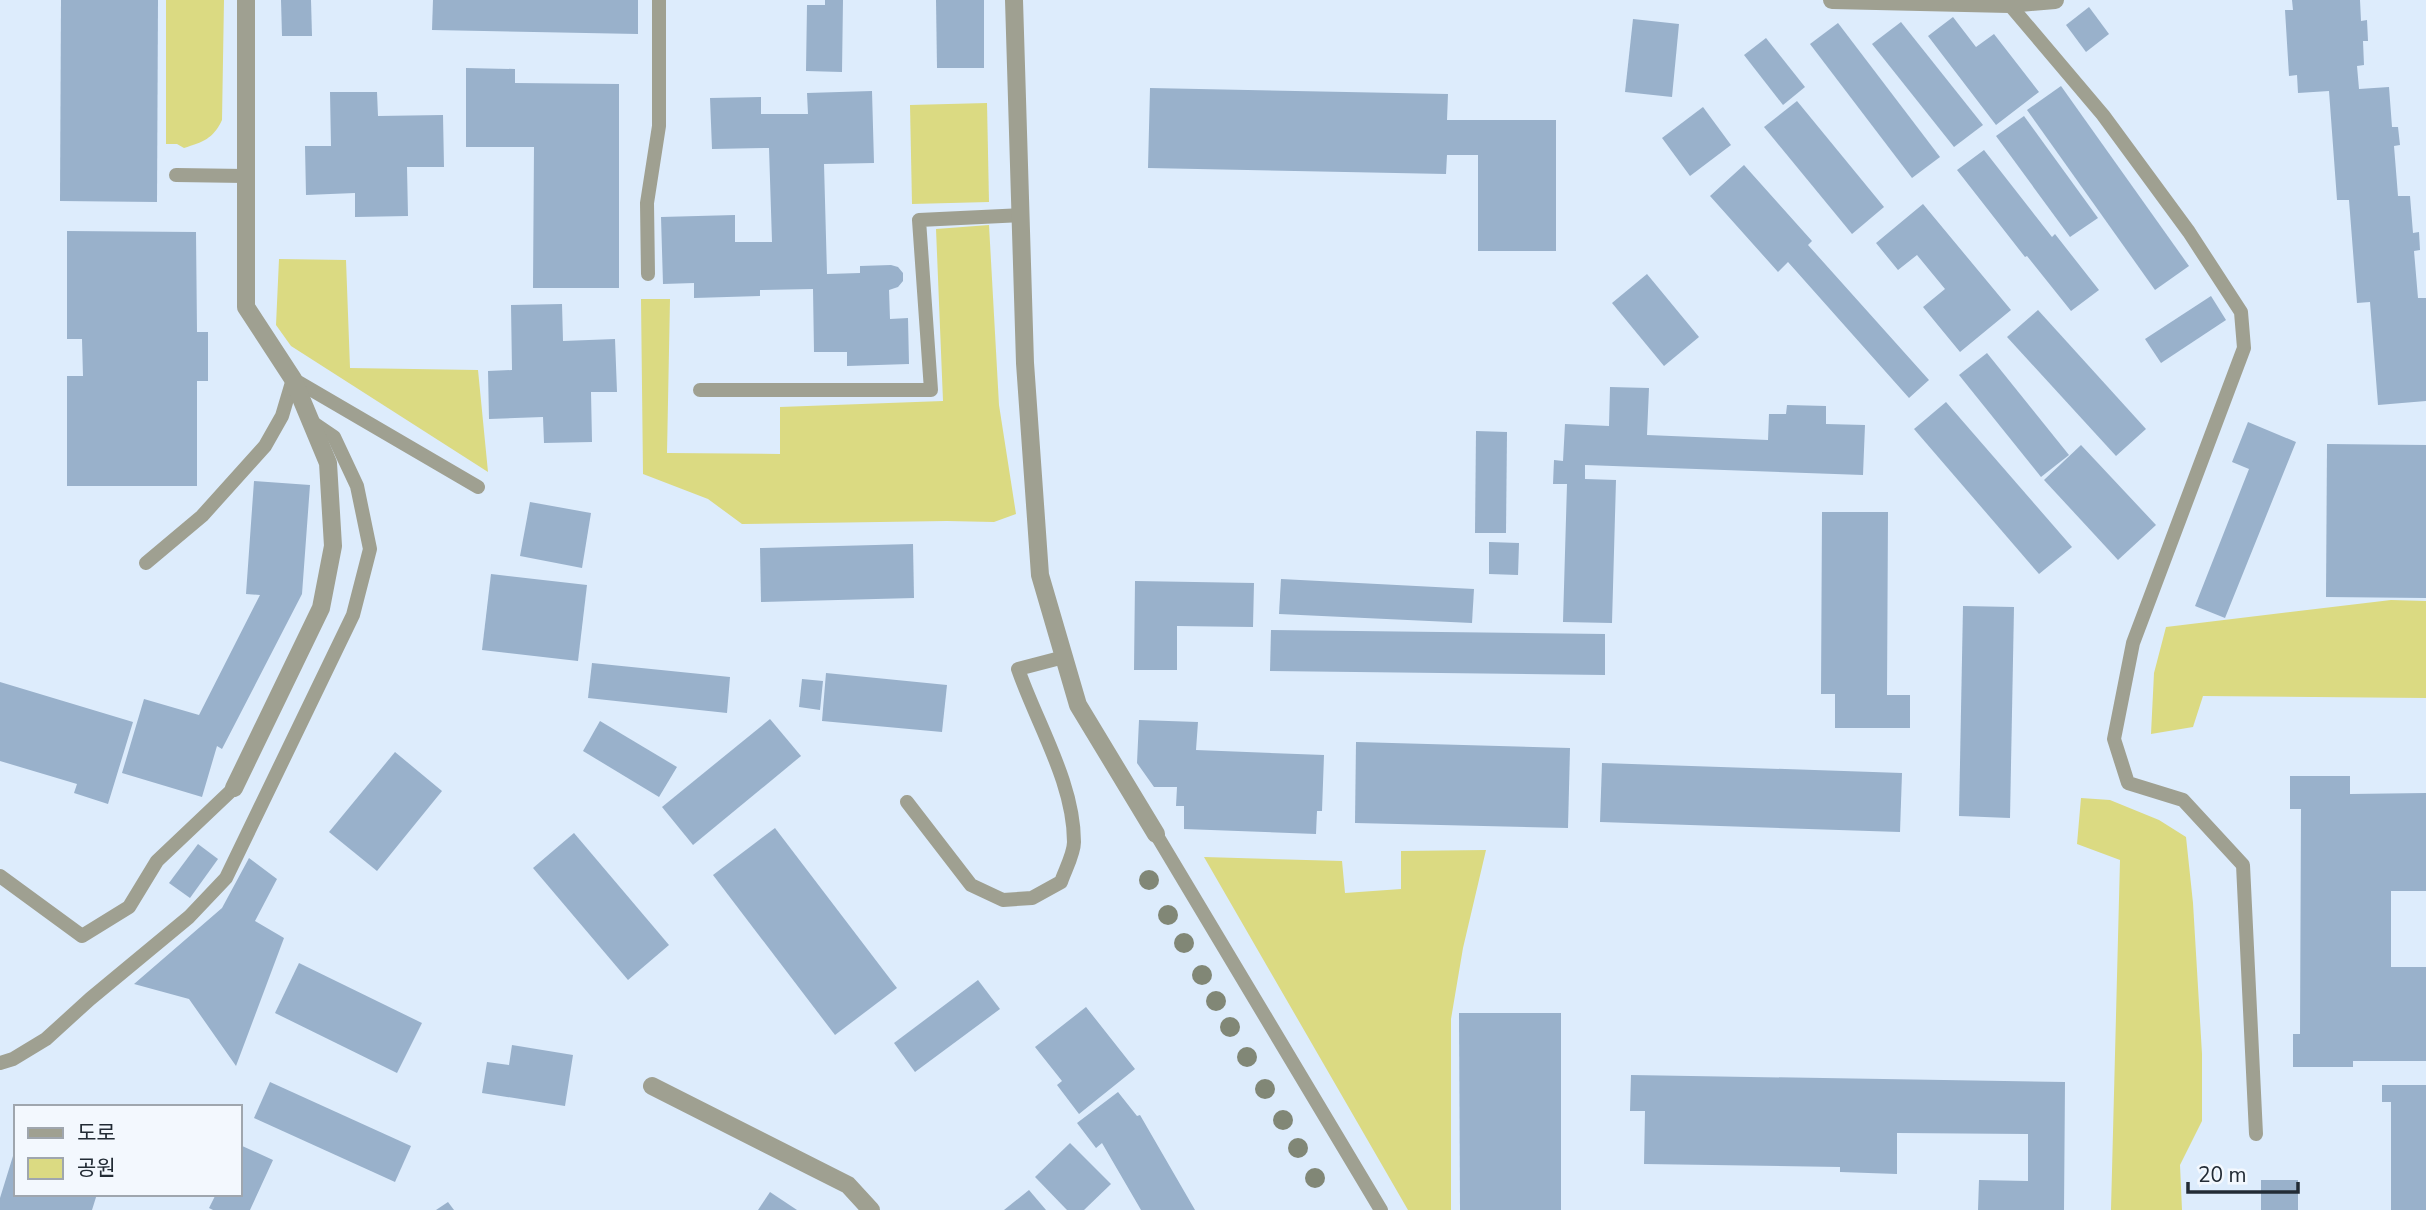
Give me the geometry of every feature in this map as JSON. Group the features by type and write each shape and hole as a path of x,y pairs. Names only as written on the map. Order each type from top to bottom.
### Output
{"street":[{"path":"233,788 321,608 333,546 328,463 293,379 246,307 246,0"},
{"path":"1014,0 1025,363 1040,575 1078,705 1156,834"},
{"path":"1832,0 2009,4 2055,0"},
{"path":"652,1086 848,1185 871,1210"}],"lane":[{"path":"648,274 646,203 659,126 659,0"},
{"path":"2009,4 2103,115 2189,232 2241,312 2244,348 2133,643 2114,738 2129,783 2183,800 2243,865 2256,1134"},
{"path":"176,175 245,176"},
{"path":"700,390 931,390 919,220 1021,215"},
{"path":"146,563 202,516 265,446 282,416 293,379 478,487"},
{"path":"0,1063 13,1059 46,1039 189,917 226,878 353,615 370,549 357,486 334,437 312,422"},
{"path":"907,802 971,885 1003,900 1032,898 1061,883 1074,844 1069,794 1018,669 1064,657"},
{"path":"0,876 82,936 129,907 157,861 233,788"},
{"path":"1156,834 1381,1210"}],"green space":[{"path":"166,0 224,0 222,120 207,139 184,148 177,144 166,144"},
{"path":"987,103 989,202 912,204 910,105"},
{"path":"989,225 999,405 1016,514 994,522 742,524 708,499 643,474 641,299 670,299 667,453 780,454 780,407 943,401 936,229"},
{"path":"279,259 346,260 350,368 478,370 488,472 291,346 276,325"},
{"path":"2391,600 2426,601 2426,698 2203,696 2193,727 2151,734 2154,673 2166,627"},
{"path":"2081,798 2110,800 2159,820 2186,837 2193,903 2202,1054 2202,1121 2180,1165 2182,1210 2111,1210 2120,860 2077,844"},
{"path":"1486,850 1463,948 1451,1019 1451,1210 1408,1210 1204,857 1342,861 1345,893 1401,889 1401,851"}],"building":[{"path":"61,0 158,0 157,202 60,201"},
{"path":"281,0 311,0 312,36 282,36"},
{"path":"433,0 638,0 638,34 432,30"},
{"path":"825,0 843,0 842,72 806,71 807,5 825,5"},
{"path":"936,0 984,0 984,68 937,68"},
{"path":"2292,0 2360,0 2361,21 2367,20 2368,41 2363,41 2364,65 2357,66 2359,89 2389,87 2392,127 2398,127 2400,145 2394,146 2398,196 2410,196 2413,233 2419,232 2420,250 2414,251 2418,298 2426,298 2426,401 2378,405 2370,302 2357,303 2349,200 2337,200 2329,91 2298,93 2297,75 2289,76 2285,10 2293,10"},
{"path":"2089,7 2109,34 2086,52 2066,25"},
{"path":"1953,17 1976,47 1994,34 2039,92 1996,125 1928,36"},
{"path":"1633,19 1679,24 1672,97 1625,92"},
{"path":"1901,22 1983,125 1954,147 1872,44"},
{"path":"1838,23 1940,157 1912,178 1810,44"},
{"path":"1766,38 1805,87 1783,105 1744,55"},
{"path":"466,68 515,69 515,83 619,84 619,288 533,288 534,147 466,147"},
{"path":"2061,86 2189,266 2155,290 2027,110"},
{"path":"1150,88 1448,94 1447,120 1556,120 1556,251 1478,251 1478,155 1447,155 1446,174 1148,168"},
{"path":"872,91 874,163 824,164 827,274 860,273 860,266 898,267 903,273 903,281 898,287 889,290 890,319 908,318 909,364 847,366 847,352 814,352 813,289 760,290 760,296 694,298 694,283 663,284 661,217 735,215 735,242 772,242 769,148 712,149 710,98 761,97 761,114 808,114 807,93"},
{"path":"330,92 377,92 378,116 443,115 444,167 407,167 408,216 355,217 355,193 306,195 305,146 331,146"},
{"path":"1797,101 1884,207 1852,234 1764,127"},
{"path":"1703,107 1731,145 1690,176 1662,138"},
{"path":"2024,116 2098,218 2070,237 1996,136"},
{"path":"1984,150 2052,237 2055,234 2099,290 2071,311 1957,170"},
{"path":"1744,165 1812,241 1808,245 1929,380 1909,398 1788,262 1778,272 1710,196"},
{"path":"1923,204 2011,310 1960,352 1923,307 1945,289 1917,255 1898,270 1876,243"},
{"path":"67,231 196,232 197,332 208,332 208,381 197,381 197,486 67,486 67,376 83,376 82,339 67,339"},
{"path":"1647,274 1699,337 1664,366 1612,303"},
{"path":"2211,296 2226,320 2161,363 2145,339"},
{"path":"562,304 563,341 615,339 617,392 591,392 592,442 544,443 543,417 489,419 488,371 512,370 511,305"},
{"path":"2038,310 2146,429 2116,456 2007,337"},
{"path":"1987,353 2069,455 2041,477 1959,375"},
{"path":"1610,387 1649,388 1647,435 1768,440 1769,414 1786,414 1787,405 1826,406 1826,424 1865,425 1863,475 1585,465 1585,479 1616,480 1612,623 1563,622 1567,484 1553,484 1554,460 1563,461 1565,424 1609,426"},
{"path":"1946,402 2072,547 2039,574 1914,429"},
{"path":"2248,422 2296,442 2225,618 2195,606 2249,469 2232,462"},
{"path":"1476,431 1507,432 1506,533 1475,533"},
{"path":"2327,444 2426,445 2426,598 2326,597"},
{"path":"2081,445 2156,525 2118,560 2044,480"},
{"path":"254,481 310,485 302,594 222,749 217,746 202,797 122,773 144,699 199,715 260,595 246,594"},
{"path":"530,502 591,513 582,568 520,556"},
{"path":"1822,512 1888,512 1887,695 1910,695 1910,728 1835,728 1835,694 1821,694"},
{"path":"1489,542 1519,543 1518,575 1489,574"},
{"path":"913,544 914,598 761,602 760,548"},
{"path":"491,574 587,585 578,661 482,650"},
{"path":"1281,579 1474,589 1472,623 1279,614"},
{"path":"1135,581 1254,583 1253,627 1177,626 1177,670 1134,670"},
{"path":"1963,606 2014,607 2010,818 1959,816"},
{"path":"1271,630 1605,634 1605,675 1270,671"},
{"path":"592,663 730,677 727,713 588,698"},
{"path":"826,673 947,685 942,732 822,721"},
{"path":"802,679 823,681 820,710 799,707"},
{"path":"0,682 133,722 108,804 74,793 77,784 0,761"},
{"path":"770,719 801,756 693,845 662,807"},
{"path":"1139,720 1198,722 1196,750 1324,755 1322,811 1317,811 1316,834 1184,829 1184,806 1176,806 1177,787 1154,787 1137,763"},
{"path":"600,721 677,767 659,797 583,751"},
{"path":"1356,742 1570,748 1568,828 1355,823"},
{"path":"395,752 442,791 377,871 329,832"},
{"path":"1602,763 1902,773 1900,832 1600,822"},
{"path":"2290,776 2350,776 2350,794 2426,793 2426,891 2391,891 2391,967 2426,967 2426,1061 2353,1061 2353,1067 2293,1067 2293,1034 2300,1034 2301,809 2290,809"},
{"path":"775,828 897,988 835,1035 713,875"},
{"path":"574,833 669,945 628,980 533,868"},
{"path":"198,844 218,859 190,898 169,883"},
{"path":"249,858 277,879 255,921 284,938 236,1066 189,999 134,984 222,908"},
{"path":"299,963 422,1023 397,1073 275,1013"},
{"path":"978,980 1000,1009 915,1072 894,1043"},
{"path":"1086,1007 1135,1069 1079,1114 1057,1085 1062,1081 1035,1047"},
{"path":"1459,1013 1561,1013 1561,1210 1460,1210"},
{"path":"512,1045 573,1055 565,1106 482,1093 487,1062 509,1065"},
{"path":"1631,1075 2065,1082 2064,1210 1978,1210 1979,1180 2028,1181 2028,1134 1897,1133 1897,1174 1840,1172 1840,1167 1644,1164 1645,1111 1630,1111"},
{"path":"270,1082 411,1146 395,1182 254,1118"},
{"path":"2382,1085 2426,1085 2426,1210 2391,1210 2391,1102 2382,1102"},
{"path":"1118,1092 1137,1116 1140,1115 1195,1210 1141,1210 1102,1143 1096,1148 1077,1123"},
{"path":"1070,1143 1111,1184 1084,1210 1067,1210 1035,1177"},
{"path":"242,1146 273,1160 250,1210 209,1208 215,1196 242,1196"},
{"path":"13,1156 14,1196 96,1196 92,1210 0,1210 0,1198"},
{"path":"2261,1180 2298,1180 2298,1210 2261,1210"},
{"path":"1029,1190 1046,1210 1004,1210"},
{"path":"770,1192 797,1210 758,1210"},
{"path":"448,1202 454,1210 436,1210"}]}
